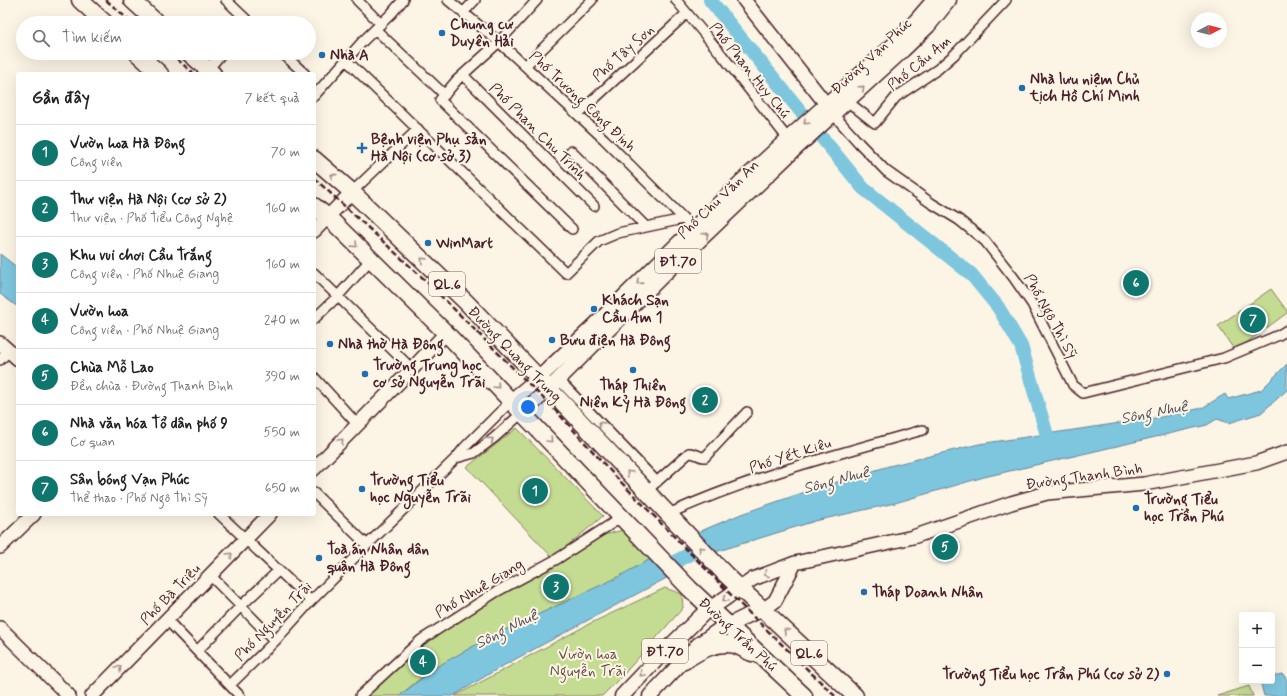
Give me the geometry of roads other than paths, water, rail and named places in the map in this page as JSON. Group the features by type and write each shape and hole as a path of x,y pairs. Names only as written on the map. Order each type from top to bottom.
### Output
{"highway":[{"path":"80,0 97,16"},
{"path":"132,0 149,16"},
{"path":"145,60 158,72"},
{"path":"196,60 207,72"},
{"name":"Đường Quang Trung","path":"316,161 352,192 548,379 652,487 672,518"},
{"name":"QL.6","path":"316,208 328,217 446,333 508,404 622,517"},
{"name":"Đường Trần Phú","path":"622,517 690,589 804,696"},
{"name":"QL.6","path":"672,518 726,575 855,696"},
{"path":"684,661 702,649 728,644 736,645 748,652 762,657"}],"main road":[{"name":"Đường Vạn Phúc","path":"828,110 847,101 884,61 900,39 934,0"},
{"name":"Đường Vạn Phúc","path":"828,110 884,61 928,26 949,0"},
{"name":"ĐT.70","path":"793,142 828,110"},
{"name":"Phố Chu Văn An","path":"519,415 548,379 793,142"},
{"name":"Phố Chu Văn An","path":"657,272 694,229 757,177"},
{"name":"Phố Chu Văn An","path":"508,404 548,379"},
{"name":"ĐT.70","path":"622,696 704,613 740,588"},
{"name":"ĐT.70","path":"650,696 698,645 719,630 753,613 763,610"}],"street":[{"path":"226,0 242,16"},
{"path":"357,0 378,26 445,95"},
{"path":"317,86 346,60 403,0"},
{"name":"Phố Trương Công Định","path":"448,0 499,42 604,138 694,229"},
{"path":"463,13 475,0"},
{"path":"537,0 499,42 462,75 440,100 572,229"},
{"path":"525,66 592,0"},
{"name":"Phố Phan Huy Chú","path":"676,0 793,142"},
{"path":"744,0 828,110"},
{"name":"Phố Cầu Am","path":"847,101 874,123 896,97 938,69 955,54 1006,0"},
{"name":"Phố Tây Sơn","path":"578,114 687,13"},
{"path":"209,72 217,60"},
{"path":"289,60 302,72"},
{"path":"346,60 566,273 600,241 618,233 684,219"},
{"name":"Phố Phan Chu Trinh","path":"462,75 594,206"},
{"name":"Phố Ngô Thì Sỹ","path":"828,110 886,170 931,203 959,220 985,241 1032,304 1073,386 1083,393 1224,358 1279,335 1287,330"},
{"path":"316,229 352,192 418,129"},
{"path":"571,151 646,227"},
{"path":"316,317 338,296 371,259"},
{"path":"316,275 412,369"},
{"path":"316,467 446,333"},
{"path":"316,379 357,424"},
{"name":"Phố Nguyễn Trãi","path":"230,685 275,641 367,544 456,458 508,404"},
{"path":"652,487 689,453 694,453 705,457 746,412"},
{"name":"Phố Nguyễn Trãi","path":"456,458 474,453 494,438 519,415"},
{"name":"Phố Yết Kiêu","path":"672,518 711,496 815,460 923,430"},
{"name":"Đường Thanh Bình","path":"740,588 753,579 795,563 907,539 1011,503 1048,493 1144,484 1256,463 1287,452"},
{"path":"316,495 367,544"},
{"path":"0,547 32,516"},
{"path":"221,516 278,571 312,601"},
{"name":"Phố Bà Triệu","path":"92,696 268,516"},
{"name":"Phố Nhuệ Giang","path":"360,696 421,640 496,592 557,559 622,517"},
{"path":"763,610 775,601 795,563"},
{"path":"198,650 278,571"},
{"path":"210,576 275,641"},
{"path":"167,620 198,650 240,696"},
{"path":"0,628 69,696"}],"water":[{"path":"0,254 16,266 16,306 0,294"},
{"path":"1287,364 1287,390 1261,413 1229,423 1217,419 1207,425 984,477 895,503 815,521 712,553 694,534 741,514 808,491 889,466 979,444 1161,417 1202,408 1225,394 1228,399 1261,390"},
{"path":"656,556 674,574 499,668 453,696 399,696 438,666 488,638 616,578"},
{"path":"1283,674 1287,680 1287,696 1264,696 1261,684 1275,684 1275,675"}],"waterway":[{"path":"710,0 863,188 971,274 998,307 1021,346 1051,449"},
{"name":"Sông Nhuệ","path":"659,570 709,544"}],"railway":[{"path":"106,0 124,16"},
{"path":"178,60 192,72"},
{"path":"316,180 425,280 558,413 615,476 738,602 835,696"}],"place":[{"name":"Chung cư Duyên Hải","path":"442,33"},
{"name":"Nhà A","path":"322,55"},
{"name":"Nhà lưu niệm Chủ tịch Hồ Chí Minh","path":"1022,88"},
{"name":"Bệnh viện Phụ sản Hà Nội (cơ sở 3)","path":"362,148"},
{"name":"WinMart","path":"428,243"},
{"name":"Nhà văn hóa Tổ dân phố 9","path":"1136,283"},
{"name":"Khách Sạn Cầu Am 1","path":"594,309"},
{"name":"Sân bóng Vạn Phúc","path":"1253,320"},
{"name":"Bưu điện Hà Đông","path":"552,340"},
{"name":"Nhà thờ Hà Đông","path":"330,344"},
{"name":"Tháp Thiên Niên Kỷ Hà Đông","path":"633,370"},
{"name":"Trường Trung học cơ sở Nguyễn Trãi","path":"365,374"},
{"name":"Thư viện Hà Nội (cơ sở 2)","path":"705,400"},
{"name":"Trường Tiểu học Nguyễn Trãi","path":"362,489"},
{"name":"Vườn hoa Hà Đông","path":"535,491"},
{"name":"Trường Tiểu học Trần Phú","path":"1136,508"},
{"name":"Chùa Mỗ Lao","path":"945,547"},
{"name":"Toà án Nhân dân quận Hà Đông","path":"319,558"},
{"name":"Khu vui chơi Cầu Trắng","path":"556,587"},
{"name":"Tháp Doanh Nhân","path":"864,592"},
{"name":"Vườn hoa","path":"423,662"},
{"name":"Trường Tiểu học Trần Phú (cơ sở 2)","path":"1167,674"}],"park label":[{"name":"Vườn hoa Nguyễn Trãi","path":"588,662"}]}
